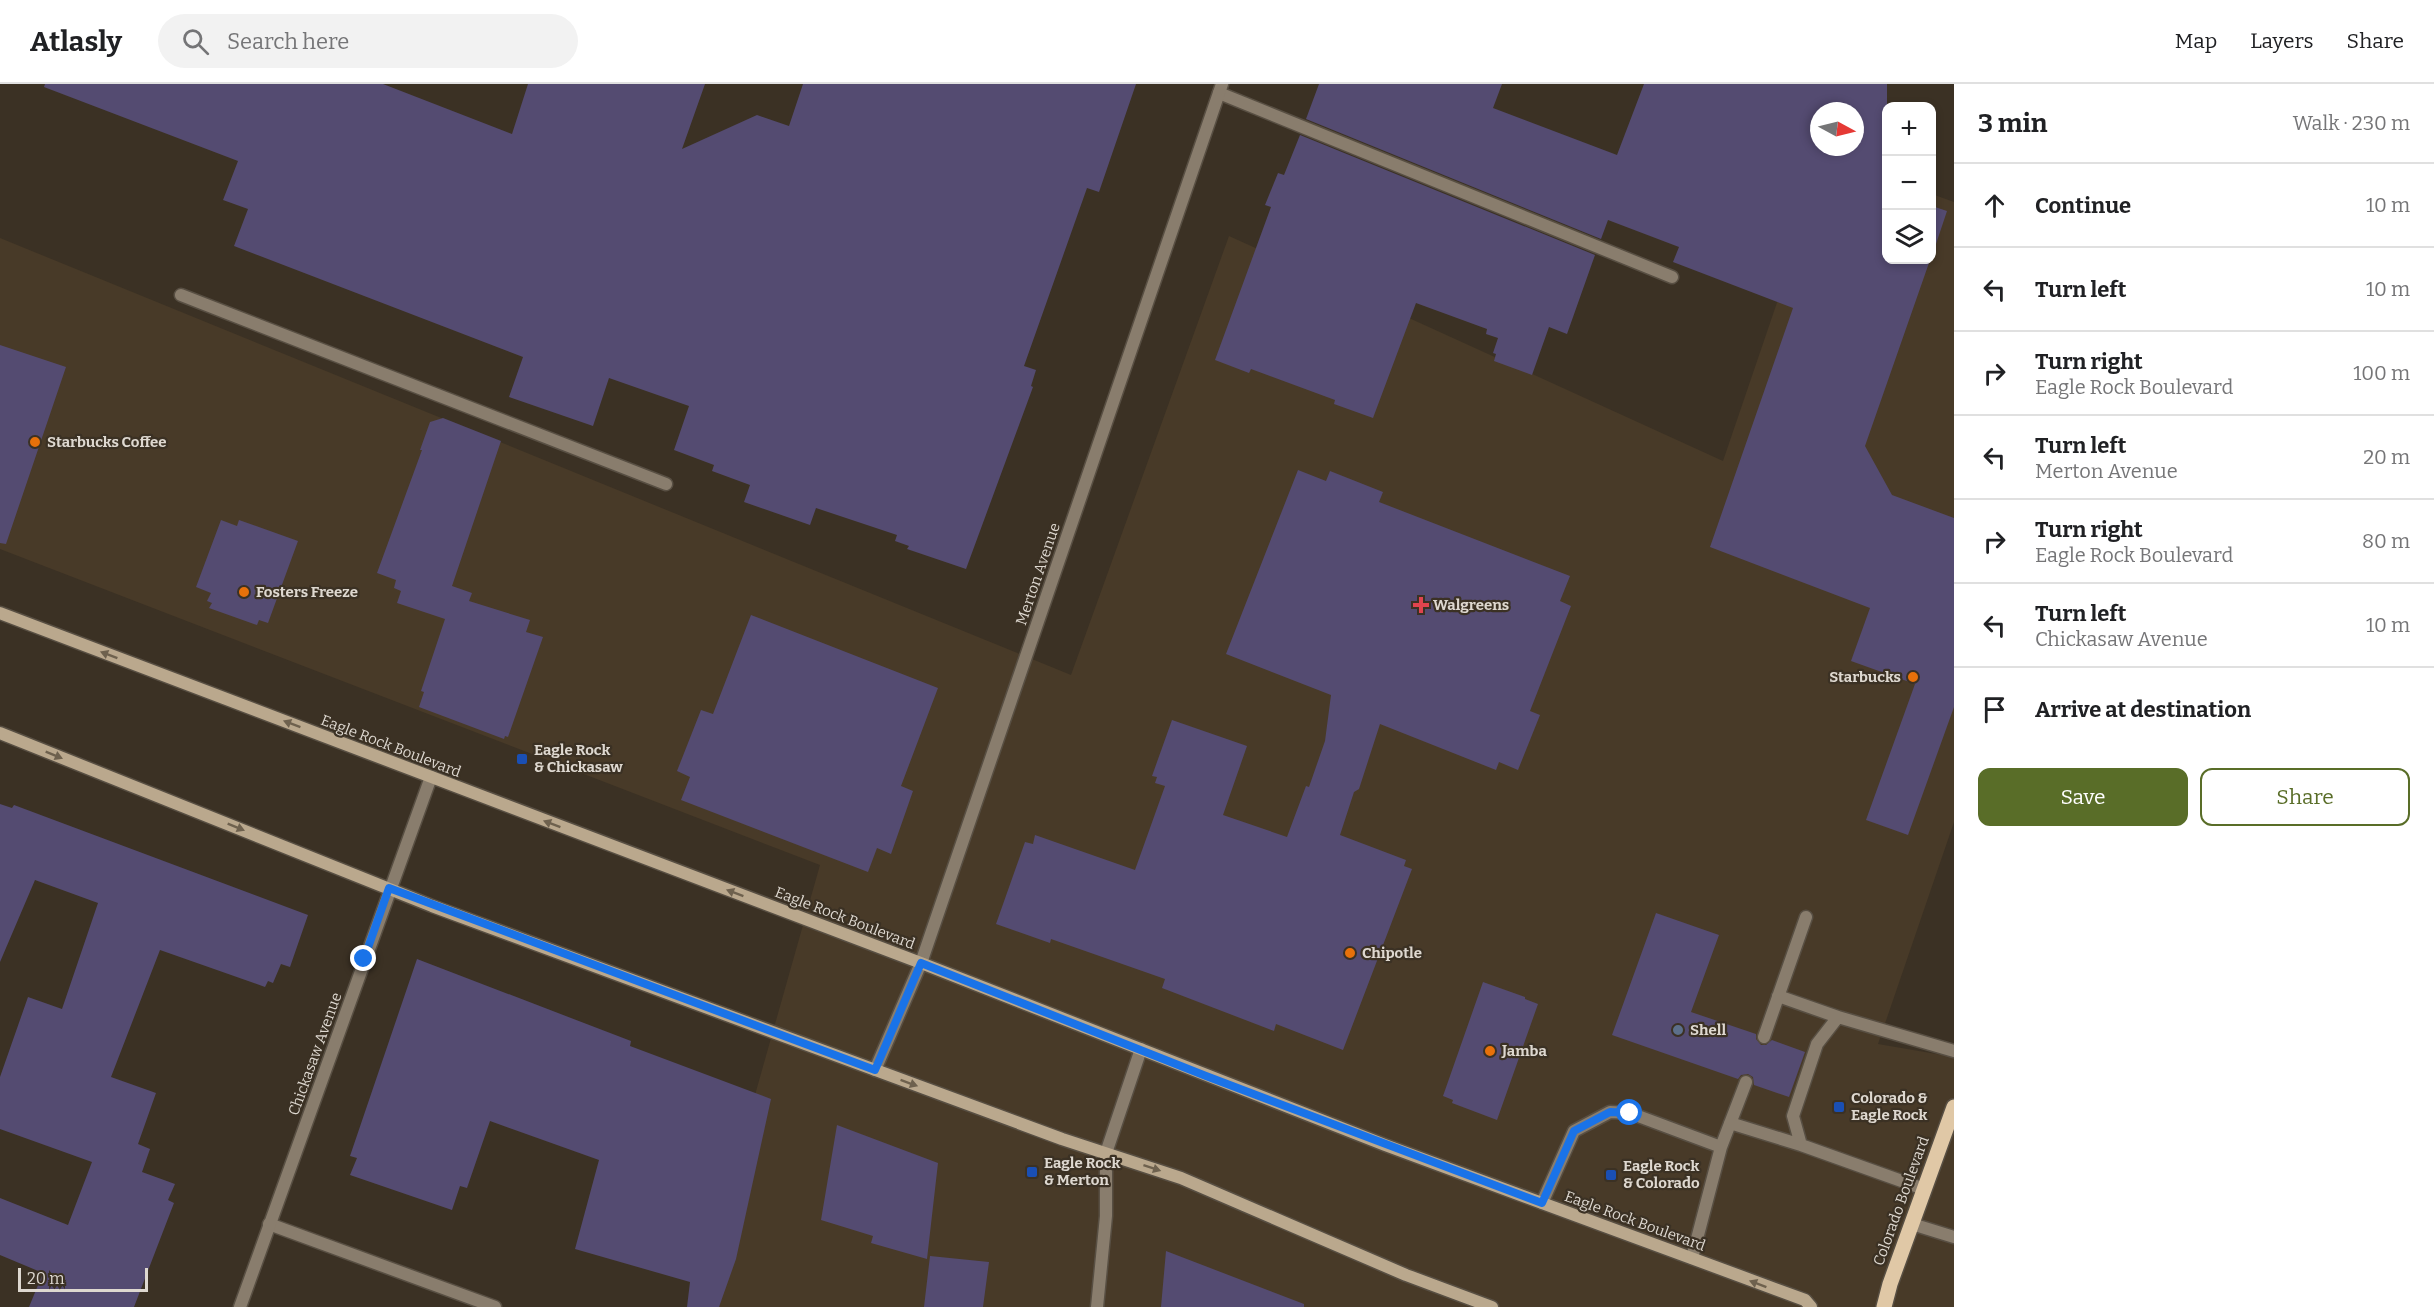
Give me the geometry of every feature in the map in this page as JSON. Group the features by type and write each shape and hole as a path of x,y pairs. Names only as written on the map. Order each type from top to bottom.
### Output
{"main road":[{"name":"Eagle Rock Boulevard","path":"0,614 921,963 1385,1145 1805,1300 1811,1307"},
{"path":"0,733 389,888 1062,1139 1181,1178 1406,1275 1492,1307"},
{"name":"Colorado Boulevard","path":"1884,1307 1954,1107"}],"street":[{"path":"1221,88 1672,276"},
{"name":"Merton Avenue","path":"875,1070 921,963 1221,88"},
{"path":"181,295 666,483"},
{"name":"Chickasaw Avenue","path":"240,1307 389,888 431,777"},
{"path":"1764,1037 1806,917"},
{"path":"1778,996 1838,1017 1954,1051"},
{"path":"1801,1145 1793,1116 1818,1044 1838,1017"},
{"path":"1097,1307 1106,1216 1106,1153 1141,1049"},
{"path":"1692,1258 1720,1147 1746,1082"},
{"path":"1542,1203 1574,1131 1610,1112 1630,1113 1720,1147"},
{"path":"1730,1123 1801,1145 1924,1189"},
{"path":"269,1224 495,1307"},
{"path":"1912,1224 1954,1238"}],"shaded area":[{"path":"1827,156 1882,253 1882,264 1936,264 1936,195 1954,202 1954,822 1878,1044 1954,1057 1954,1307 695,1307 820,865 0,549 0,238 1071,675 1229,236 1723,461"}],"building":[{"path":"45,84 383,84 512,134 528,84 705,84 682,149 757,115 789,126 803,84 1136,84 1099,192 1087,188 1024,366 1036,370 1031,386 1033,387 966,569 907,549 909,546 895,541 897,535 816,508 810,525 744,502 750,485 712,471 714,465 674,450 689,406 609,378 593,426 509,397 523,357 234,246 248,209 223,200 238,161 44,87"},
{"path":"1319,84 1502,84 1493,108 1617,155 1644,84 1887,84 1887,102 1882,102 1882,264 1929,264 1865,446 1892,495 1954,518 1954,707 1908,835 1866,820 1915,684 1851,661 1870,608 1710,547 1793,308 1673,262 1679,247 1608,220 1601,239 1306,119"},
{"path":"1300,135 1595,255 1567,334 1549,327 1532,375 1494,361 1496,354 1493,353 1498,338 1486,334 1487,329 1416,303 1373,418 1334,404 1335,400 1251,369 1249,373 1215,360 1271,207 1265,205 1278,173 1284,175"},
{"path":"1936,207 1947,211 1936,244"},
{"path":"0,345 66,367 6,544 0,543"},
{"path":"443,418 501,441 452,586 472,593 469,601 530,620 526,632 543,637 508,737 505,736 504,739 419,707 424,692 421,691 445,619 397,603 401,591 394,588 396,580 377,573 430,422"},
{"path":"1298,470 1326,481 1330,471 1383,492 1379,502 1570,576 1560,601 1571,606 1530,711 1540,715 1518,770 1499,762 1496,770 1380,724 1359,789 1354,792 1340,835 1406,860 1404,866 1412,869 1343,1050 1276,1024 1274,1031 1162,988 1165,979 1051,939 1050,943 996,924 1025,842 1033,844 1035,835 1135,870 1165,786 1155,783 1157,777 1152,776 1172,720 1247,746 1223,815 1287,837 1306,786 1309,787 1325,741 1331,695 1226,654"},
{"path":"221,520 237,526 239,520 298,541 268,623 259,620 257,625 209,608 212,603 207,601 211,593 196,587"},
{"path":"751,615 938,688 901,786 913,791 891,854 877,848 868,872 681,800 690,777 677,771 701,710 713,714"},
{"path":"0,804 12,808 14,805 308,915 290,967 281,964 273,983 268,981 265,987 160,950 111,1077 156,1093 138,1144 150,1149 142,1172 175,1184 168,1200 174,1203 134,1307 29,1307 43,1273 0,1255 0,1198 68,1225 92,1162 0,1129 0,1077 28,997 62,1009 98,903 35,880 0,962"},
{"path":"1656,913 1719,935 1691,1012 1756,1034 1756,1039 1761,1045 1766,1045 1772,1040 1805,1052 1789,1097 1754,1085 1753,1077 1748,1074 1741,1075 1738,1079 1612,1035"},
{"path":"417,959 631,1041 630,1046 771,1099 736,1259 719,1307 687,1307 690,1282 575,1249 599,1160 490,1121 467,1188 460,1186 452,1210 350,1175 357,1158 350,1156"},
{"path":"1483,982 1538,1004 1497,1120 1452,1103 1453,1100 1443,1096"},
{"path":"837,1125 938,1163 927,1259 871,1243 873,1236 821,1220"},
{"path":"1166,1251 1304,1304 1304,1307 1161,1307"},
{"path":"930,1256 989,1262 983,1307 924,1307"}],"place":[{"name":"Starbucks Coffee","path":"35,442"},
{"name":"Fosters Freeze","path":"244,592"},
{"name":"Walgreens","path":"1421,605"},
{"name":"Starbucks","path":"1913,677"},
{"name":"Eagle Rock & Chickasaw","path":"522,759"},
{"name":"Chipotle","path":"1350,953"},
{"name":"Shell","path":"1678,1030"},
{"name":"Jamba","path":"1490,1051"},
{"name":"Colorado & Eagle Rock","path":"1839,1107"},
{"name":"Eagle Rock & Merton","path":"1032,1172"},
{"name":"Eagle Rock & Colorado","path":"1611,1175"}],"route":[{"path":"364,959 389,888 875,1070 921,963 1206,1076 1542,1203 1574,1131 1610,1112 1630,1113"}]}
